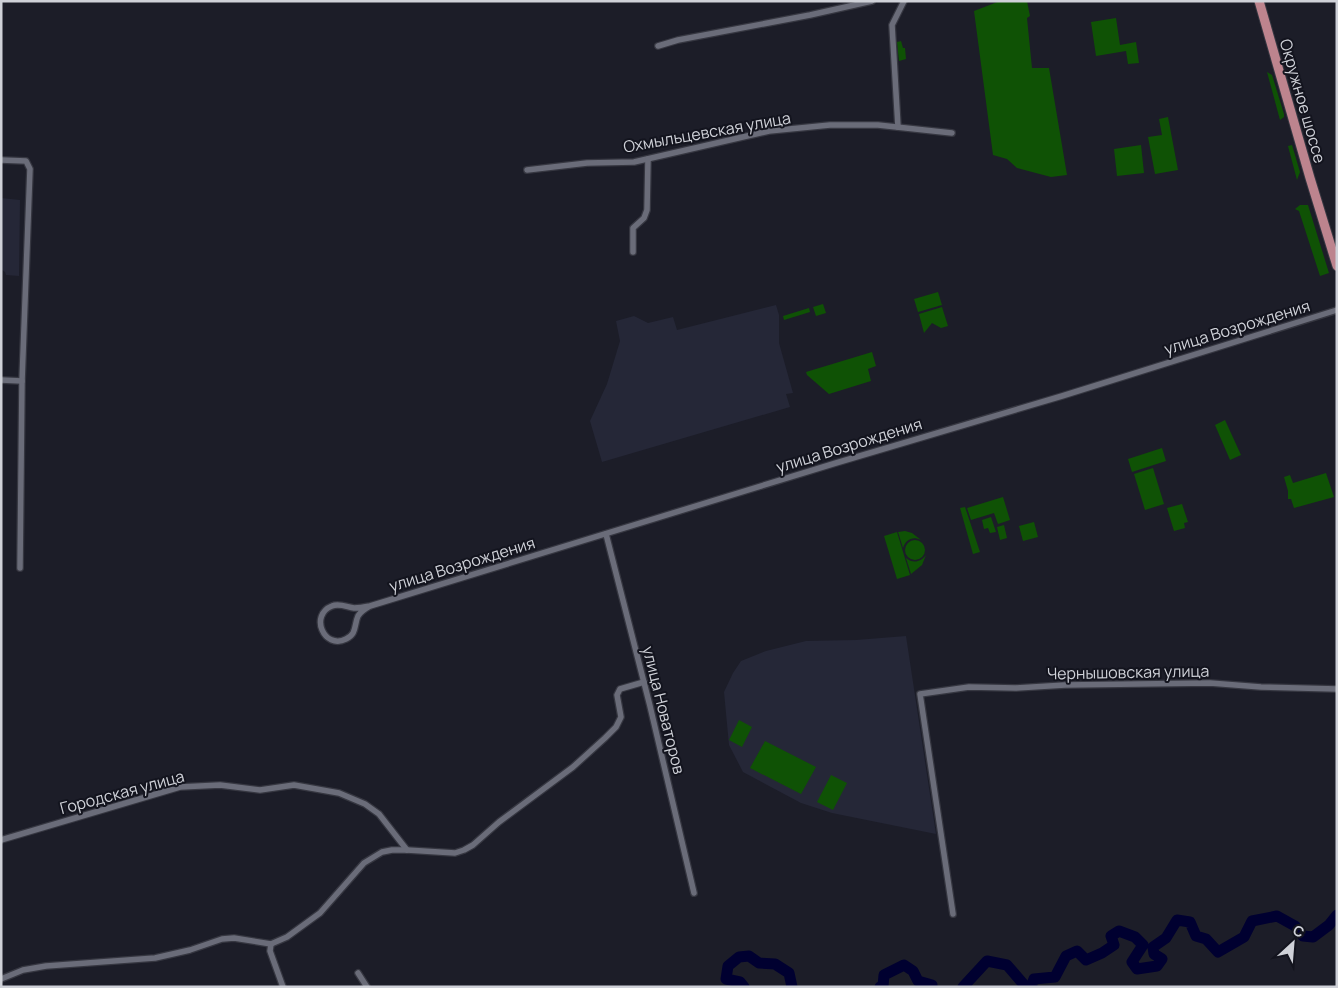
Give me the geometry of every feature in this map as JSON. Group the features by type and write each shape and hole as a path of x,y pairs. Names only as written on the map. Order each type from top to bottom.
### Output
{"main road":[{"name":"Окружное шоссе","path":"1259,1 1337,266"}],"street":[{"path":"658,46 678,40 810,15 872,1"},
{"path":"898,127 892,25 904,1"},
{"name":"Охмыльцевская улица","path":"527,170 587,163 634,162 769,132 850,124 952,133"},
{"path":"633,252 633,228 647,214 648,159"},
{"path":"1,160 26,161 30,169 22,382 20,568"},
{"name":"улица Возрождения","path":"370,606 358,615 354,632 347,639 333,640 327,637 320,626 320,619 331,606 341,605 355,608 370,606 1062,396 1337,310"},
{"path":"1,380 22,382"},
{"name":"улица Новаторов","path":"606,534 644,682 694,893"},
{"path":"1,979 23,970 46,966 155,958 190,950 222,938 271,944 287,937 320,913 364,863 382,852 407,850 455,853 472,845 499,822 573,768 606,738 616,727 621,717 617,695 620,689 644,682"},
{"name":"Чернышовская улица","path":"953,914 920,694 969,687 1016,688 1065,685 1210,683 1261,687 1337,689"},
{"name":"Городская улица","path":"1,840 180,787 220,785 260,790 294,785 339,793 365,804 379,814 407,850"},
{"path":"271,944 270,951 283,987"},
{"path":"358,973 367,987"}],"shaded area":[{"path":"1,198 20,200 19,276 6,275 1,269"},
{"path":"776,305 779,315 779,343 793,393 786,394 790,407 602,462 590,421 607,384 620,341 616,321 634,316 648,323 673,317 677,330"},
{"path":"906,636 936,834 832,813 801,803 743,772 729,745 724,692 741,661 766,651 806,641"}],"green space":[{"path":"1000,1 1027,1 1030,16 1027,18 1032,68 1049,68 1067,175 1051,177 1017,168 1007,159 993,155 974,11"},
{"path":"1116,18 1120,45 1136,42 1139,63 1128,64 1126,51 1096,56 1091,22"},
{"path":"901,41 903,48 905,48 906,59 899,61 897,42"},
{"path":"1267,72 1272,75 1284,114 1284,117 1280,120"},
{"path":"1168,117 1178,170 1155,174 1148,137 1162,135 1159,119"},
{"path":"1141,145 1144,173 1117,176 1114,149"},
{"path":"1292,145 1300,172 1297,180 1288,146"},
{"path":"1300,205 1308,205 1329,273 1320,276 1299,211 1295,209"},
{"path":"938,292 942,305 918,312 914,299"},
{"path":"823,304 826,313 816,316 813,307"},
{"path":"942,307 948,326 941,328 932,323 924,333 919,314"},
{"path":"809,308 810,312 784,320 783,316"},
{"path":"872,352 876,366 868,369 871,381 829,394 806,372"},
{"path":"1225,420 1241,455 1230,460 1215,425"},
{"path":"1162,448 1166,461 1132,472 1128,459"},
{"path":"1153,468 1164,504 1145,510 1134,474"},
{"path":"1326,473 1334,497 1294,508 1291,499 1288,499 1284,477 1290,475 1293,483"},
{"path":"1003,497 1010,520 998,524 994,513 971,520 967,508"},
{"path":"1182,504 1188,522 1184,523 1185,528 1174,531 1167,508"},
{"path":"965,507 980,552 973,554 960,508"},
{"path":"991,517 996,532 990,533 988,528 984,529 982,520"},
{"path":"1034,522 1038,537 1023,541 1019,526"},
{"path":"1004,525 1007,538 1000,540 997,527"},
{"path":"897,532 910,575 897,579 884,536"},
{"path":"898,532 912,533 921,540 910,539 903,548"},
{"path":"915,540 922,543 925,550 922,557 915,560 908,557 905,550 908,543"},
{"path":"926,555 922,565 911,574 906,558 911,561 917,561"},
{"path":"739,720 752,727 742,747 729,740"},
{"path":"765,741 816,767 801,794 750,768"},
{"path":"831,775 847,783 833,810 817,802"}],"waterway":[{"path":"1031,987 1034,979 1055,977 1066,956 1077,951 1086,960 1102,953 1114,945 1111,936 1119,931 1135,937 1143,945 1132,962 1137,969 1157,966 1162,959 1154,954 1153,947 1166,938 1177,920 1190,922 1196,936 1206,939 1218,952 1244,937 1252,921 1277,916 1295,926 1303,936 1313,937 1329,925 1337,915"},
{"path":"744,987 740,982 726,979 728,966 739,957 749,956 759,963 775,964 789,973 792,987"},
{"path":"963,987 987,961 1007,965 1026,987"},
{"path":"880,987 883,986 884,975 904,965 913,971 918,981 932,985 931,987"}]}
